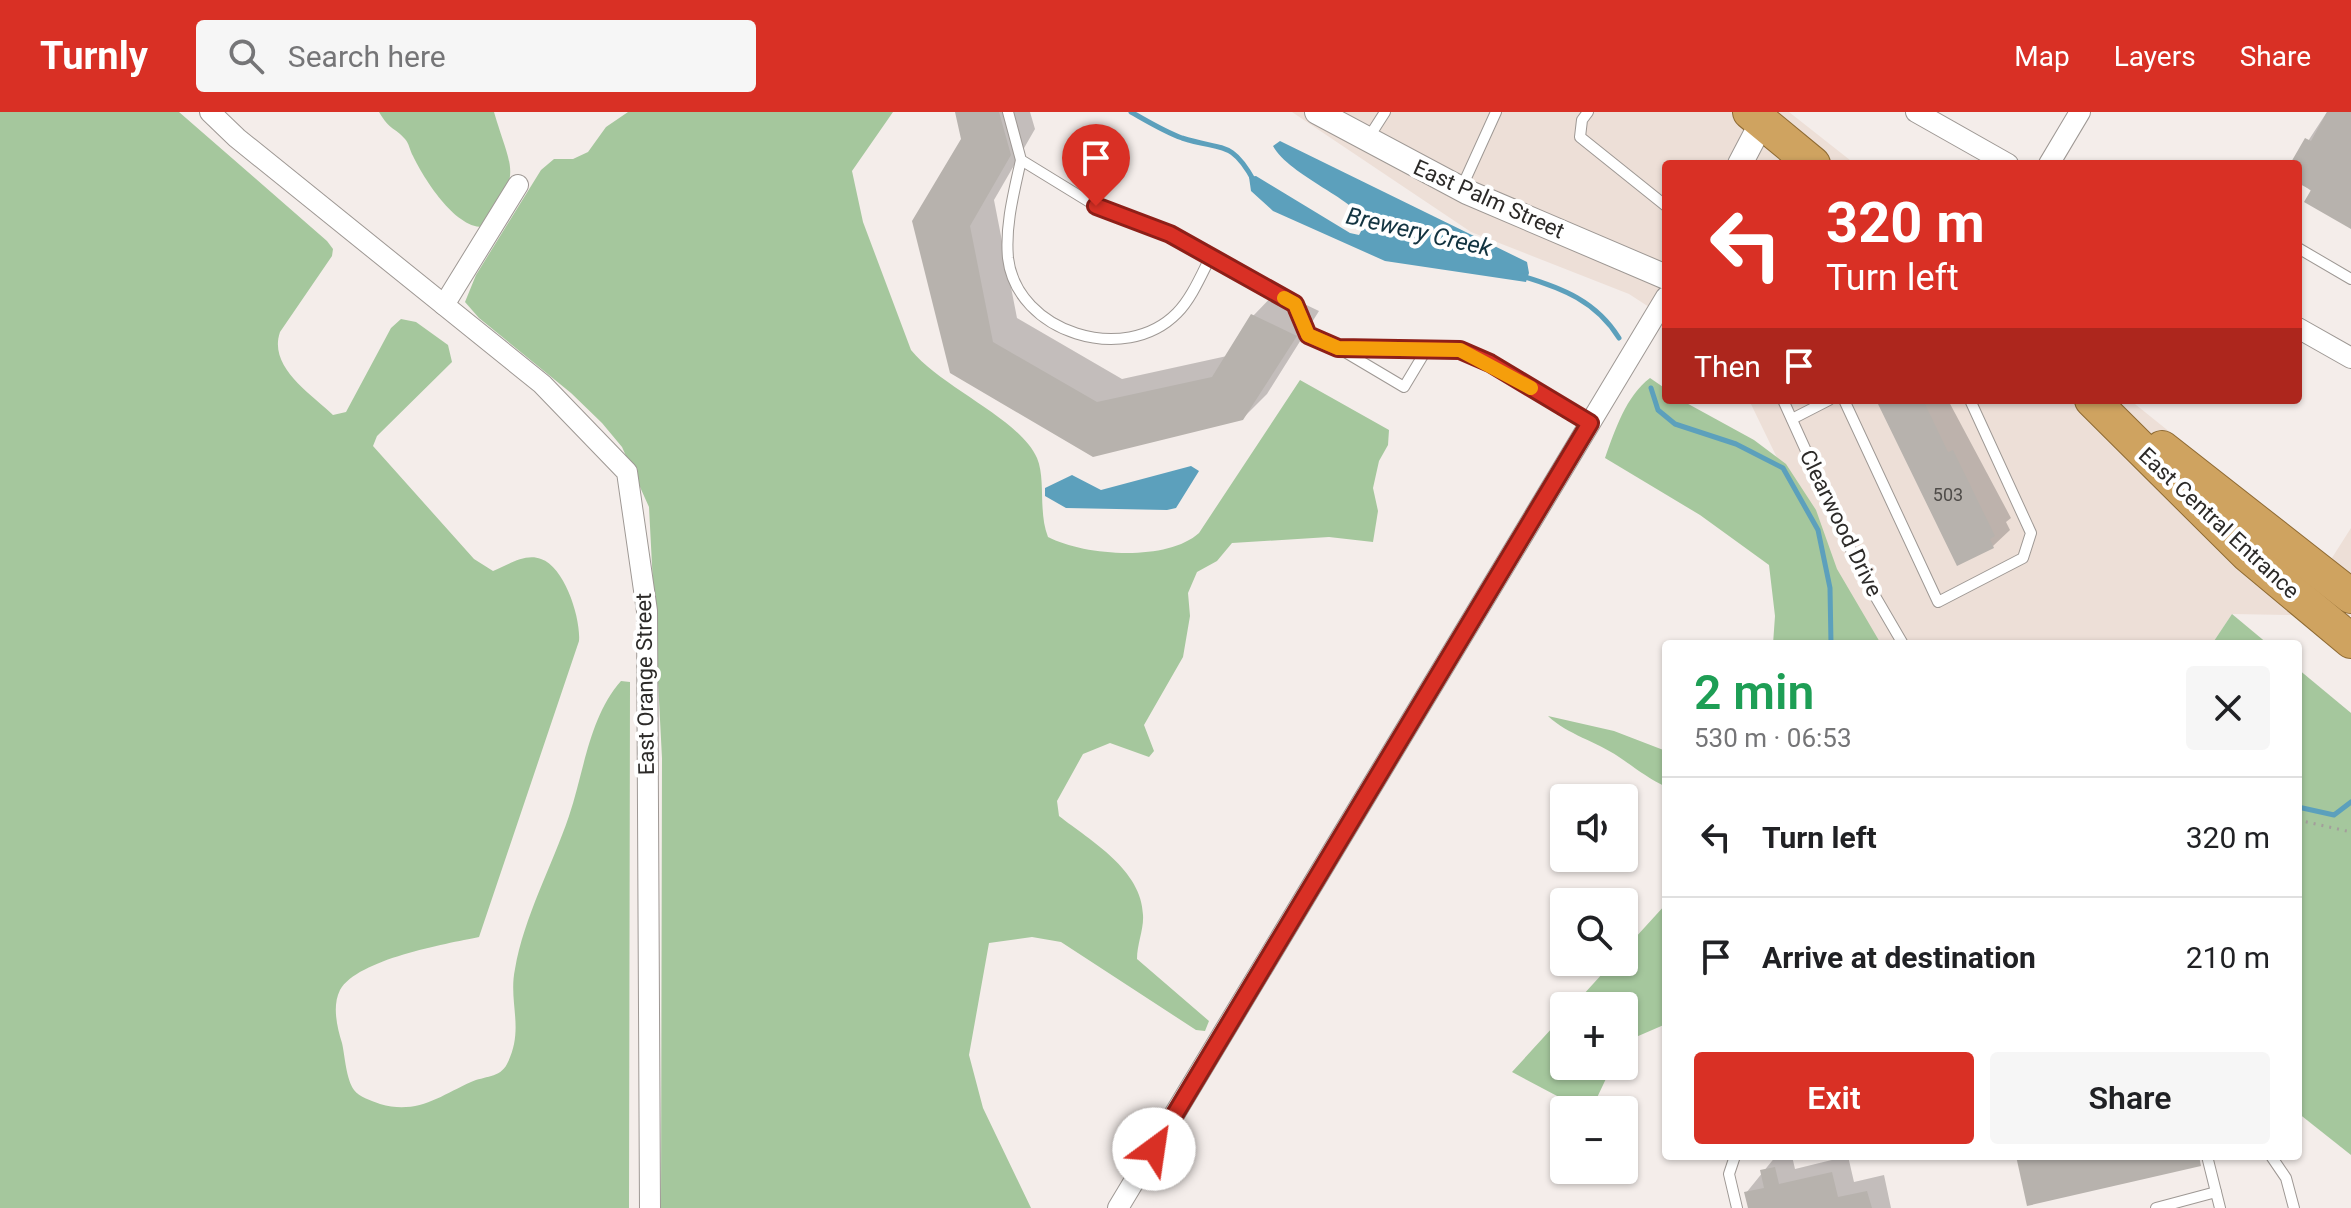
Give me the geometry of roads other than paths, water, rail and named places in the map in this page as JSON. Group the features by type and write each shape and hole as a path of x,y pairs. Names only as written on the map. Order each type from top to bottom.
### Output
{"highway":[{"path":"1760,115 1809,160"},
{"name":"East Central Entrance","path":"2097,404 2248,555 2351,641"},
{"name":"East Central Entrance","path":"2099,404 2190,467 2351,596"}],"street":[{"name":"East Orange Street","path":"210,112 237,138 542,384 627,472 647,611 650,1208"},
{"name":"East Palm Street","path":"1317,112 1461,189 1662,275"},
{"path":"1916,112 2001,160"},
{"path":"2051,160 2080,112"},
{"path":"1742,160 1760,115"},
{"path":"444,305 518,185"},
{"path":"1118,1208 1662,304"},
{"path":"2302,330 2349,352"}],"lane":[{"path":"1008,112 1021,160 1009,217 1008,260 1025,301 1059,329 1103,339 1147,331 1177,313 1212,254"},
{"path":"1367,141 1385,112"},
{"path":"1461,189 1496,112"},
{"path":"1588,112 1582,120 1580,137 1662,203"},
{"path":"1021,160 1096,206 1170,234 1212,254 1295,304 1308,335 1338,348 1404,387 1425,352"},
{"path":"2302,250 2351,279"},
{"path":"1338,348 1425,352 1460,350 1590,423"},
{"name":"Clearwood Drive","path":"1785,404 1861,572 1901,640"},
{"path":"1792,419 1821,404"},
{"path":"1846,404 1938,602 2023,558 2031,541 1972,404"},
{"path":"1734,1160 1729,1174 1737,1208"},
{"path":"2208,1160 2220,1208"},
{"path":"2274,1160 2286,1178 2294,1208"},
{"path":"2156,1208 2216,1192"}],"water":[{"path":"1280,141 1527,262 1529,273 1526,282 1385,261 1273,211 1251,191 1249,177 1256,176 1350,233 1359,235 1365,224 1351,206 1281,157 1273,146"},
{"path":"1191,466 1199,471 1176,508 1167,510 1066,508 1045,496 1045,488 1072,475 1101,490"}],"waterway":[{"name":"Brewery Creek","path":"1131,112 1176,136 1232,152 1254,181"},
{"name":"Brewery Creek","path":"1522,276 1589,305 1619,338"},
{"name":"Brewery Creek","path":"1651,388 1658,410 1675,424 1736,444 1783,468 1818,530 1830,588 1831,640"},
{"name":"Brewery Creek","path":"2302,808 2334,815 2351,802"}]}
